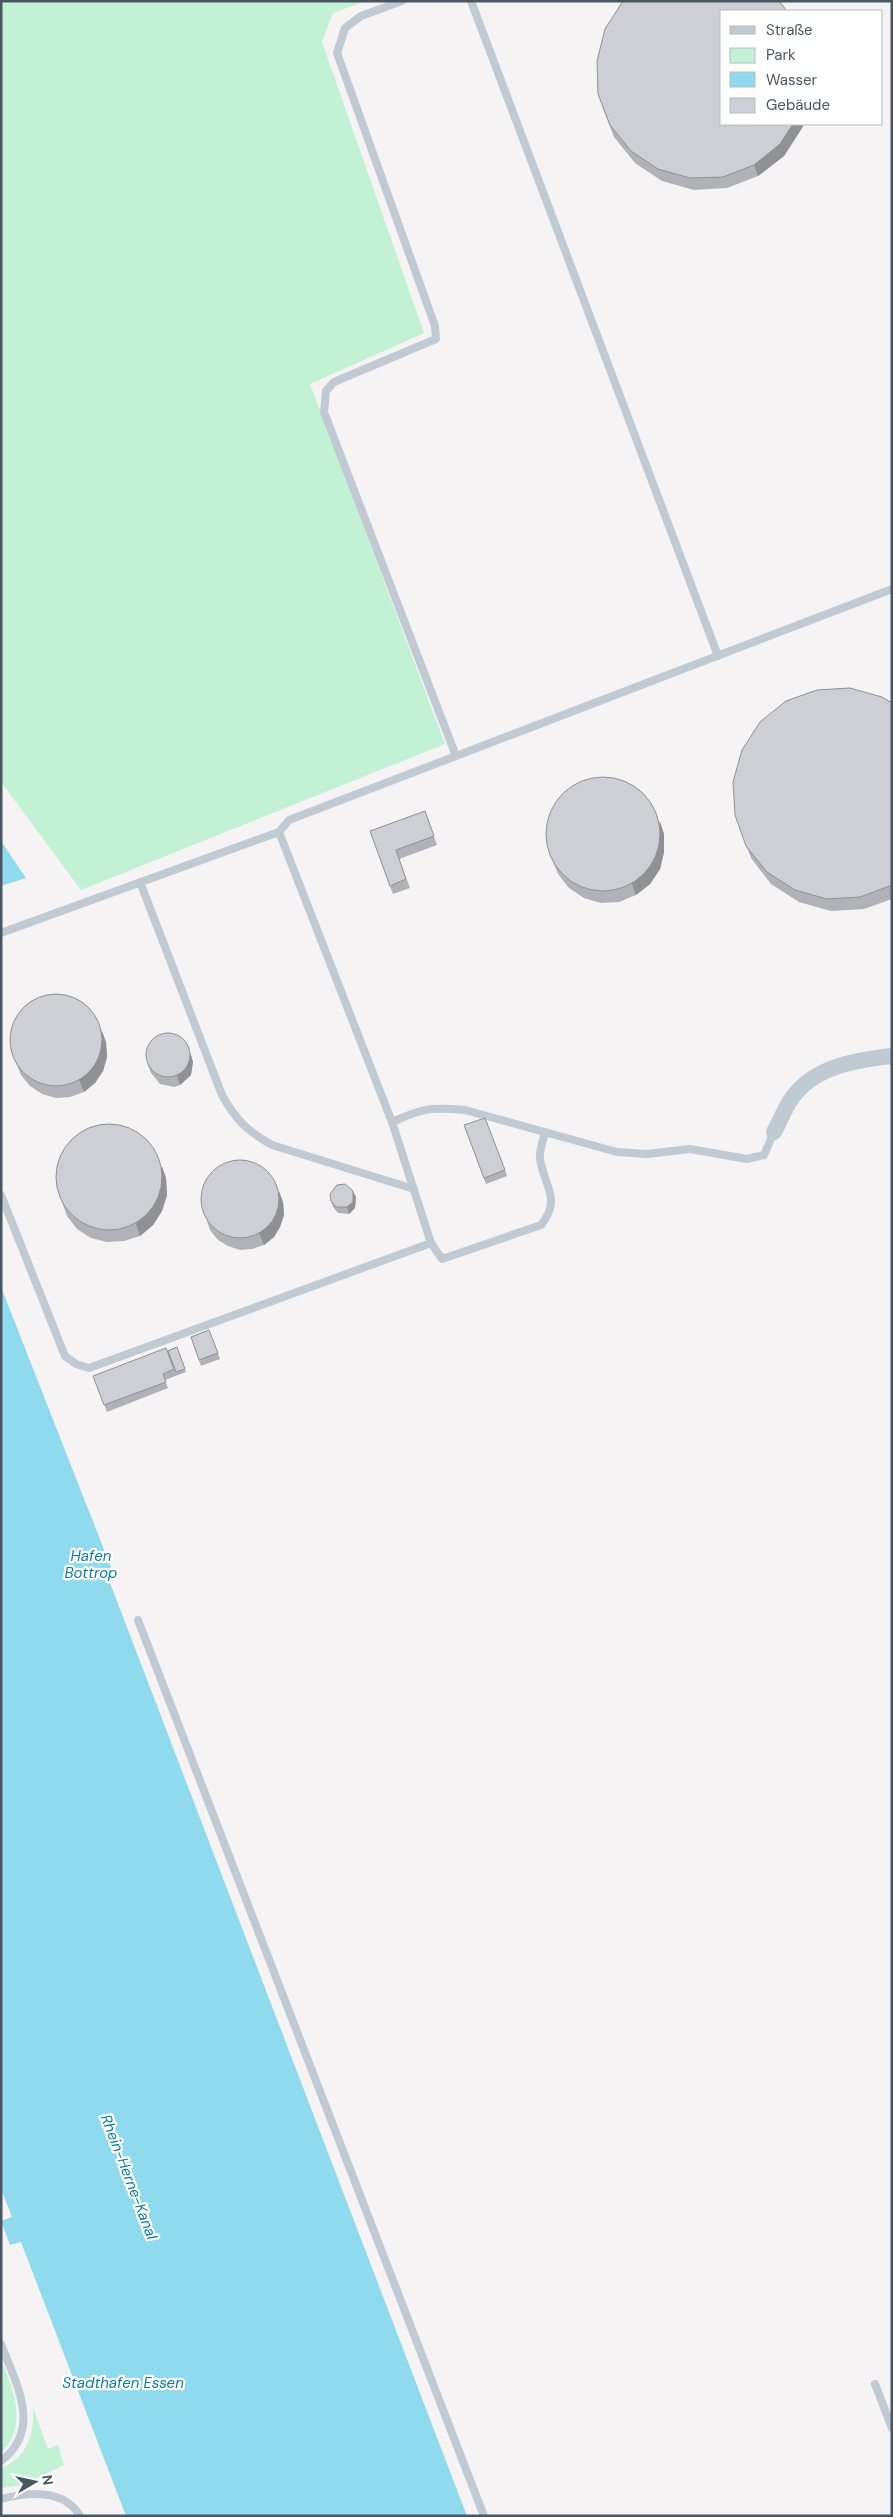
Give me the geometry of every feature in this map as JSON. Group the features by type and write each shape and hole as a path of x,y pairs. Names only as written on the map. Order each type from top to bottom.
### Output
{"street":[{"path":"774,1132 793,1097 820,1074 855,1061 892,1056"}],"lane":[{"path":"402,1 361,16 345,28 337,53 435,326 436,339 334,382 326,391 324,412 456,756"},
{"path":"471,1 718,656"},
{"path":"1,932 279,832 290,820 892,589"},
{"path":"279,832 392,1122 431,1243 442,1258 541,1225 550,1214 551,1194 540,1158 545,1132"},
{"path":"140,882 222,1095 234,1116 252,1134 272,1145 414,1189"},
{"path":"392,1122 421,1110 440,1108 465,1110 617,1152 647,1154 690,1149 747,1160 764,1155 774,1132"},
{"path":"1,1195 65,1356 76,1364 89,1368 431,1243"},
{"path":"138,1620 484,2516"},
{"path":"1,2344 23,2403 25,2414 19,2443 12,2453 1,2461"},
{"path":"874,2384 892,2428"},
{"path":"1,2499 30,2494 53,2495 69,2502 80,2516"}],"green space":[{"path":"1,1 366,1 333,13 322,42 424,333 310,384 445,744 81,890 1,782"},
{"path":"1,2359 14,2395 16,2419 10,2442 1,2453"},
{"path":"33,2408 48,2449 58,2445 64,2465 22,2485 1,2488 1,2468 18,2458 27,2444 32,2427"}],"water":[{"path":"1,841 26,878 1,886"},
{"path":"1,1287 112,1570 107,1575 467,2516 126,2516 21,2242 10,2245 1,2221 12,2217 1,2189"}],"building":[{"path":"623,1 779,1 786,10 720,10 720,125 792,125 780,144 754,165 723,177 690,178 658,169 631,151 610,125 598,94 597,61 605,29"},
{"path":"850,688 882,697 892,703 892,885 860,897 827,899 795,890 767,872 746,846 735,815 733,782 742,750 760,722 786,701 817,690"},
{"path":"603,777 625,781 643,794 656,812 660,834 656,856 643,874 625,887 603,891 581,887 563,874 550,856 546,834 550,812 563,794 581,781"},
{"path":"425,811 434,836 396,850 406,879 390,886 370,831"},
{"path":"56,994 74,998 88,1008 98,1022 102,1040 98,1058 88,1072 74,1082 56,1086 38,1082 24,1072 14,1058 10,1040 14,1022 24,1008 38,998"},
{"path":"168,1033 180,1037 186,1043 190,1055 186,1067 180,1073 168,1077 156,1073 150,1067 146,1055 150,1043 156,1037"},
{"path":"485,1118 505,1170 484,1178 464,1125"},
{"path":"109,1124 129,1128 147,1139 158,1157 162,1177 158,1197 147,1215 129,1226 109,1230 89,1226 71,1215 60,1197 56,1177 60,1157 71,1139 89,1128"},
{"path":"240,1160 255,1163 268,1171 276,1184 279,1199 276,1214 268,1227 255,1235 240,1238 225,1235 212,1227 204,1214 201,1199 204,1184 212,1171 225,1163"},
{"path":"345,1184 353,1191 353,1202 347,1207 336,1207 331,1201 330,1194 337,1185"},
{"path":"209,1330 218,1353 199,1360 191,1337"},
{"path":"177,1347 185,1369 176,1372 168,1351"},
{"path":"166,1348 174,1369 163,1374 166,1382 104,1405 93,1376"}],"water label":[{"name":"Hafen Bottrop","path":"91,1564"},
{"name":"Rhein-Herne-Kanal","path":"129,2177"},
{"name":"Stadthafen Essen","path":"123,2383"}]}
